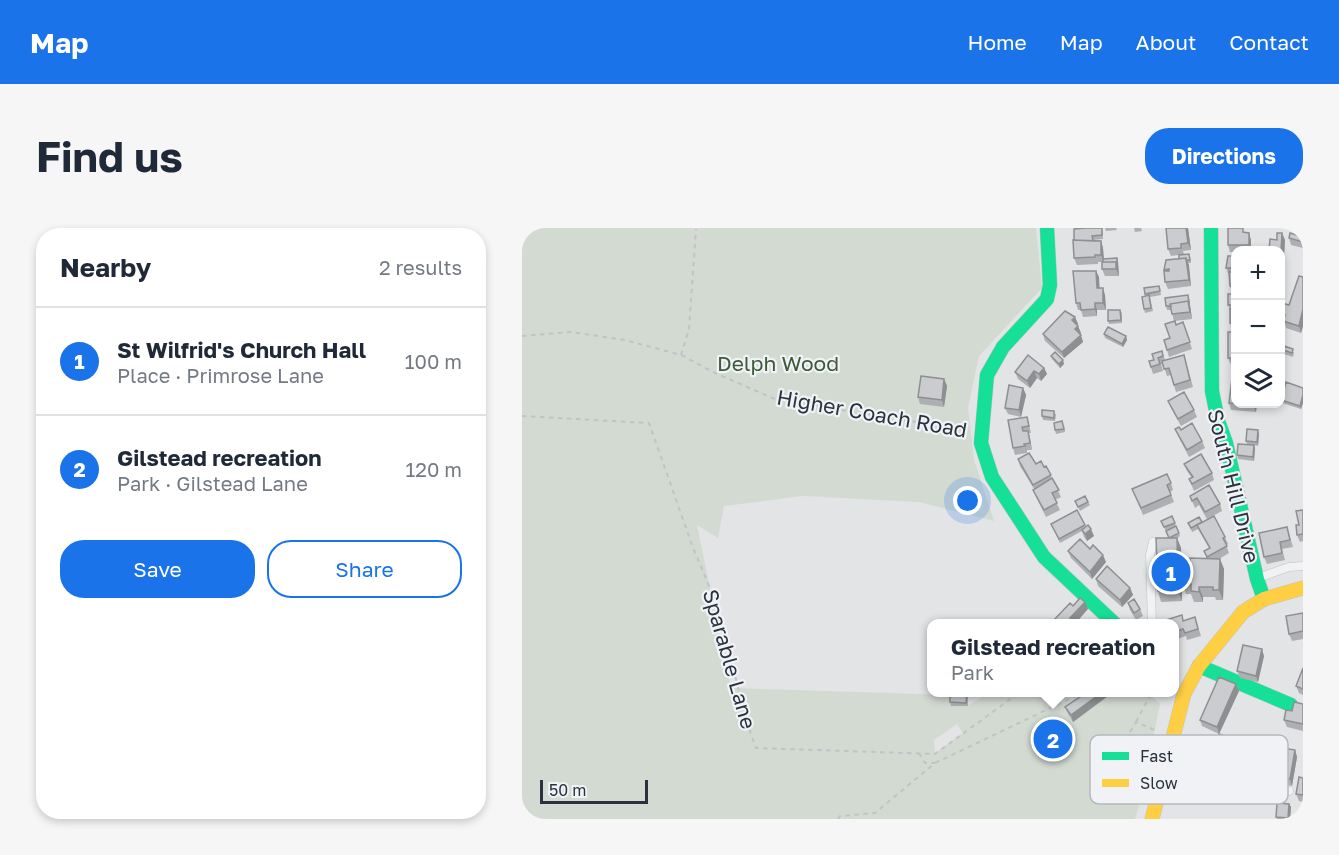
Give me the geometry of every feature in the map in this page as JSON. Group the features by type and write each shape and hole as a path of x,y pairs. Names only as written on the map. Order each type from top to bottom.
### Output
{"street":[{"path":"1047,228 1050,285 1047,299 1003,347 987,375 981,443 992,477 1044,557 1110,619"},
{"name":"South Hill Drive","path":"1211,228 1212,391 1257,579 1264,599"},
{"path":"1179,689 1243,612 1264,599 1303,588"},
{"path":"1199,666 1291,705"},
{"path":"1171,735 1178,697"},
{"path":"1152,819 1156,804"}],"lane":[{"path":"1152,619 1150,555 1153,542"},
{"path":"1257,579 1289,567 1303,566"}],"path":[{"path":"681,355 689,329 696,229"},
{"name":"Higher Coach Road","path":"522,336 571,332 625,340 681,355 715,374 775,399 981,432"},
{"name":"Sparable Lane","path":"522,416 649,423 692,545 717,604 748,726 756,748 935,754 1014,697"},
{"path":"873,819 875,813 934,763 1075,697"},
{"path":"1130,732 1150,697"},
{"path":"1136,722 1155,729 1161,735"},
{"path":"919,753 925,763 934,763"},
{"path":"838,819 840,816 875,813"}],"green space":[{"name":"Delph Wood","path":"522,228 1036,228 1042,288 979,356 968,408 974,460 994,521 919,502 803,496 724,506 718,538 697,525 732,688 927,694 927,697 951,697 951,706 967,706 982,697 1153,697 1160,704 1154,735 1090,735 1090,804 1139,804 1135,819 522,819","holes":["957,724 963,733 935,753 934,740"]}],"building":[{"path":"1102,228 1102,235 1092,236 1093,241 1074,240 1074,229"},
{"path":"1166,228 1186,228 1188,243 1181,244 1181,248 1168,249"},
{"path":"1228,228 1243,228 1243,232 1249,233 1249,245 1228,245"},
{"path":"1302,228 1303,242 1289,238 1290,233 1300,236"},
{"path":"1277,233 1282,233 1281,246 1269,246 1270,239 1277,240"},
{"path":"1073,240 1101,241 1101,255 1074,258"},
{"path":"1189,254 1190,260 1179,259 1179,255"},
{"path":"1228,256 1231,256 1231,268 1226,268"},
{"path":"1117,258 1117,265 1116,262 1103,262 1103,259"},
{"path":"1186,258 1189,280 1165,282 1164,271 1169,271 1169,269 1164,270 1166,260"},
{"path":"1102,262 1116,262 1116,269 1102,269"},
{"path":"1073,271 1096,271 1097,288 1103,288 1103,303 1095,303 1095,309 1081,310 1080,303 1076,303"},
{"path":"1299,276 1303,277 1303,309 1299,326 1285,322 1285,304 1289,305"},
{"path":"1159,286 1160,291 1145,294 1144,288"},
{"path":"1228,294 1231,294 1231,305 1228,305"},
{"path":"1149,295 1151,308 1144,309 1142,297"},
{"path":"1188,295 1189,304 1188,301 1166,306 1165,298"},
{"path":"1188,301 1190,312 1172,314 1170,304"},
{"path":"1108,310 1120,310 1121,320 1108,321"},
{"path":"1065,311 1075,317 1072,320 1078,326 1075,329 1081,335 1062,352 1043,334"},
{"path":"1175,321 1176,325 1183,322 1190,342 1167,350 1164,340 1170,338 1165,324"},
{"path":"1108,327 1126,336 1122,344 1104,334"},
{"path":"1228,332 1231,332 1231,358 1228,358"},
{"path":"1285,346 1293,349 1292,353 1285,351"},
{"path":"1162,351 1163,356 1158,358 1160,364 1151,367 1149,361 1154,360 1152,354"},
{"path":"1055,352 1063,360 1059,364 1051,356"},
{"path":"1028,355 1044,368 1039,374 1034,371 1027,381 1015,372"},
{"path":"1184,355 1190,380 1174,385 1169,368 1164,369 1162,361"},
{"path":"921,376 944,379 942,400 918,397"},
{"path":"1286,382 1303,388 1300,406 1285,401"},
{"path":"1009,385 1023,388 1019,410 1005,408"},
{"path":"1184,392 1194,410 1178,419 1168,401"},
{"path":"1042,410 1054,411 1054,418 1042,416"},
{"path":"1027,417 1029,426 1022,427 1023,431 1028,431 1030,443 1013,448 1008,420"},
{"path":"1062,421 1064,429 1055,430 1054,423"},
{"path":"1192,423 1202,441 1187,450 1175,429 1179,427 1181,430"},
{"path":"1247,429 1258,430 1257,442 1246,441"},
{"path":"1238,444 1254,445 1253,457 1237,455"},
{"path":"1029,453 1036,464 1041,461 1044,467 1046,466 1051,475 1033,485 1018,459"},
{"path":"1201,454 1212,473 1192,484 1189,479 1193,477 1184,464"},
{"path":"1167,474 1171,483 1167,485 1171,495 1141,508 1132,489"},
{"path":"1052,478 1059,490 1052,493 1057,503 1044,510 1033,490"},
{"path":"1209,485 1220,504 1205,512 1197,498 1192,501 1190,496"},
{"path":"1085,496 1088,502 1078,507 1075,501"},
{"path":"1077,510 1085,525 1059,539 1051,524"},
{"path":"1303,510 1303,534 1297,535 1296,525 1299,525 1296,511"},
{"path":"1172,516 1175,523 1164,527 1161,521"},
{"path":"1214,516 1227,546 1207,557 1204,551 1210,548 1197,525"},
{"path":"1199,517 1202,522 1191,528 1188,523"},
{"path":"1088,525 1091,529 1085,534 1082,530"},
{"path":"1176,526 1179,533 1169,538 1166,531"},
{"path":"1287,527 1290,540 1280,542 1282,553 1264,557 1259,533"},
{"path":"1156,538 1177,538 1178,591 1158,591"},
{"path":"1080,539 1090,549 1093,545 1103,555 1090,572 1068,551"},
{"path":"1190,558 1220,559 1219,590 1213,590 1213,587 1199,587 1199,592 1191,591 1191,584 1183,583 1183,567 1190,567"},
{"path":"1107,566 1130,588 1120,600 1096,579"},
{"path":"1080,598 1085,602 1071,619 1055,619 1070,603 1073,606"},
{"path":"1134,599 1140,609 1134,613 1128,603"},
{"path":"1303,613 1303,631 1289,634 1286,616"},
{"path":"1182,615 1183,621 1195,617 1198,629 1185,633 1183,629 1179,630 1179,619 1169,619"},
{"path":"1243,645 1262,649 1256,676 1237,671"},
{"path":"1303,668 1303,689 1296,686"},
{"path":"1219,677 1236,684 1217,727 1200,720"},
{"path":"950,697 967,697 966,703 950,702"},
{"path":"1080,697 1096,697 1071,715 1065,707"},
{"path":"1294,702 1303,704 1303,724 1284,720 1286,710 1292,711"},
{"path":"1288,749 1295,750 1290,779 1288,779"},
{"path":"1299,777 1303,778 1303,795 1296,794"},
{"path":"1277,804 1289,804 1288,818 1276,817"}],"traffic: fast":[{"path":"1047,228 1050,285 1047,299 1003,347 987,375 981,443 992,477 1044,557 1110,619"},
{"path":"1211,228 1212,391 1257,579 1264,599"},
{"path":"1199,666 1291,705"}],"traffic: slow":[{"path":"1174,735 1184,694 1199,666 1243,612 1264,599 1303,588"},
{"path":"1152,819 1156,804"}],"place":[{"name":"St Wilfrid's Church Hall","path":"1171,572"},
{"name":"Gilstead recreation","path":"1053,739"}]}
